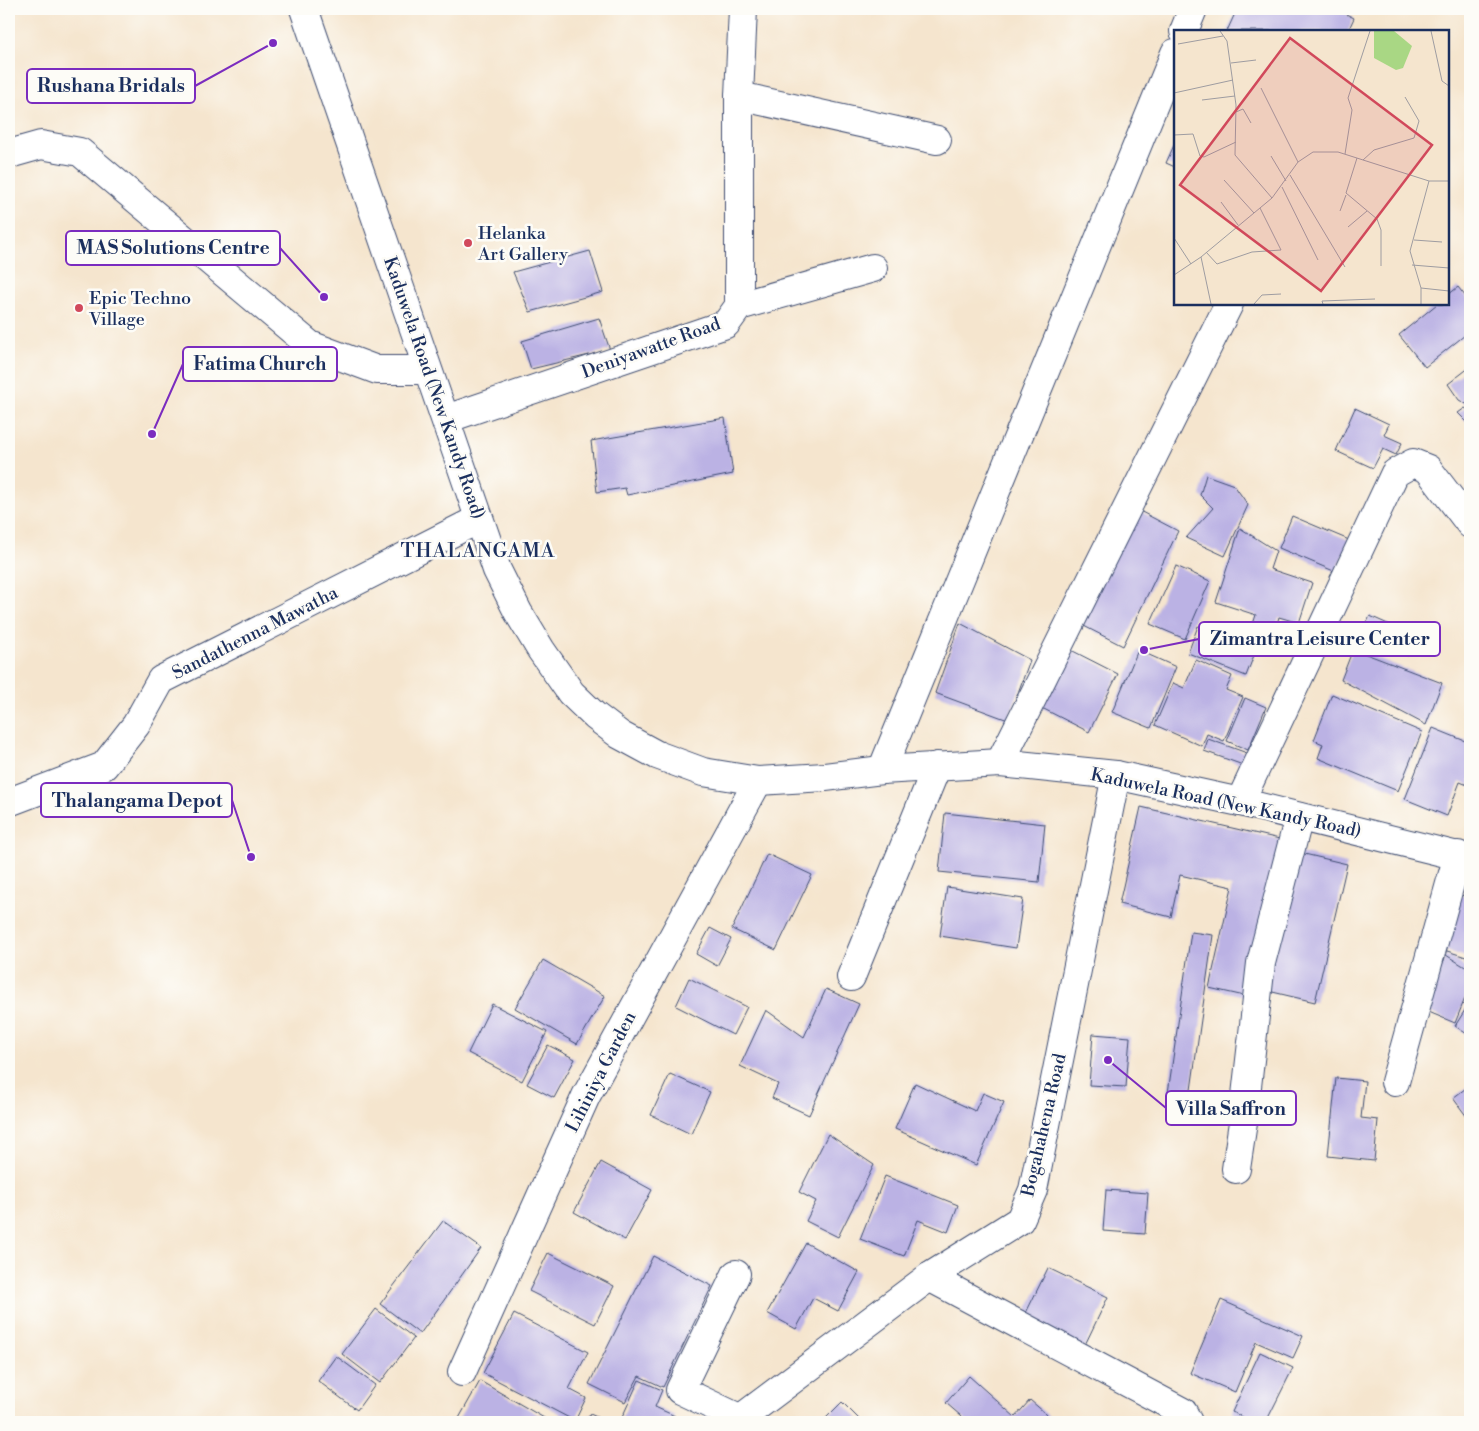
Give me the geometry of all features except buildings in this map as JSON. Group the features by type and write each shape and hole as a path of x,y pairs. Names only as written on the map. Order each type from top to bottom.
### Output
{"street":[{"name":"Kaduwela Road (New Kandy Road)","path":"304,9 497,570 518,612 541,650 571,692 595,716 620,735 657,755 703,772 758,782 882,770 1000,764 1116,775 1240,802 1464,857"},
{"name":"Deniyawatte Road","path":"446,419 726,324 739,306 739,96 742,9"},
{"path":"1184,30 1194,9"},
{"path":"882,770 1174,55"},
{"path":"739,96 937,140"},
{"path":"9,154 41,145 80,152 310,345 377,370 427,370"},
{"path":"739,306 873,268"},
{"path":"1000,764 1229,305"},
{"path":"1240,802 1395,473 1413,463 1428,469 1470,524"},
{"name":"Sandathenna Mawatha","path":"9,802 104,766 136,725 161,680 479,519"},
{"path":"851,977 937,766"},
{"name":"Bogahahena Road","path":"738,1421 929,1277 1020,1220 1034,1190 1116,775"},
{"name":"Lihiniya Garden","path":"462,1372 586,1096 758,782"},
{"path":"1236,1170 1261,962 1299,817"},
{"path":"1394,1082 1464,857"},
{"path":"736,1274 680,1390 738,1421"},
{"path":"929,1277 1183,1412 1188,1422"}],"place":[{"name":"Rushana Bridals","path":"273,43"},
{"name":"Helanka Art Gallery","path":"468,243"},
{"name":"MAS Solutions Centre","path":"324,297"},
{"name":"Epic Techno Village","path":"79,308"},
{"name":"Fatima Church","path":"152,434"},
{"name":"Zimantra Leisure Center","path":"1144,650"},
{"name":"Thalangama Depot","path":"251,857"},
{"name":"Villa Saffron","path":"1108,1060"}],"district":[{"name":"THALANGAMA","path":"478,551"}]}
